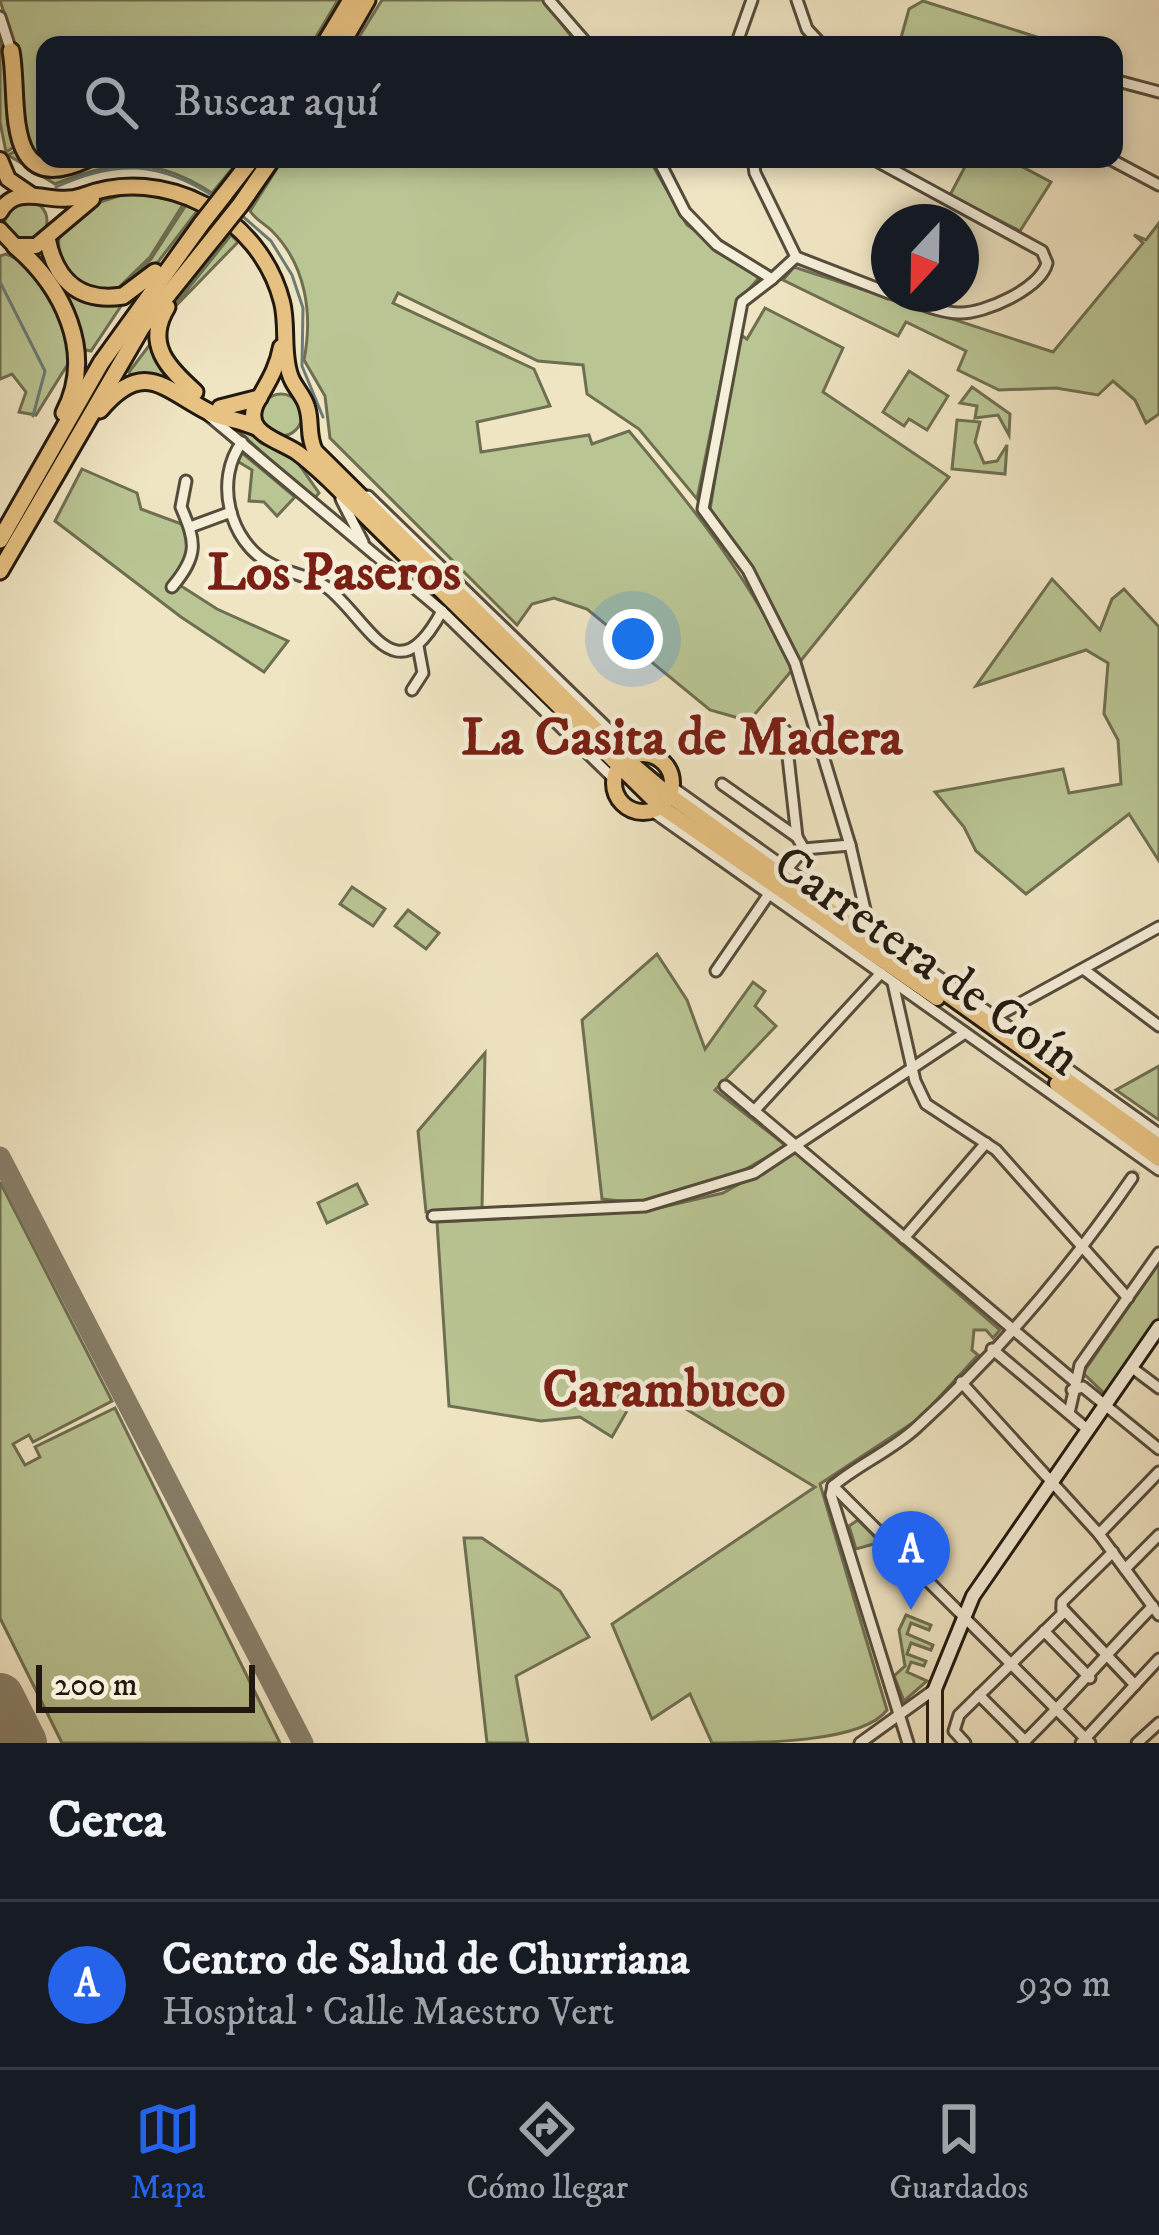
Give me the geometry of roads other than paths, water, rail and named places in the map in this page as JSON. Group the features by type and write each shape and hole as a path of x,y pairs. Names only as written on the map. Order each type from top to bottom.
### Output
{"highway":[{"path":"346,36 367,0"},
{"path":"321,36 349,4"},
{"path":"329,36 349,4"},
{"path":"10,51 9,127 18,148 36,163"},
{"path":"4,532 101,363 245,168"},
{"path":"0,571 142,327 266,168"},
{"path":"49,235 58,276 83,293 111,298 135,290 184,246"},
{"path":"214,237 160,318 159,350 171,370 213,406 230,409 261,395"},
{"path":"4,532 68,404 77,367 61,300 5,240"},
{"path":"50,487 67,470 113,394 148,381 178,389 195,403 256,427"}],"main road":[{"path":"0,160 8,179 35,196 52,218 49,235"},
{"path":"5,240 28,248 81,206 130,185"},
{"path":"0,212 12,198 35,196 64,202 104,186 130,185 180,193 241,231 274,278 290,375 301,395 316,451 624,765 627,807 663,800"},
{"path":"285,325 278,364 261,395 256,427 328,479 663,800 1159,1146"},
{"path":"261,395 285,387 301,395"},
{"path":"280,442 296,438 308,421"},
{"path":"624,765 662,761 663,800"},
{"name":"Carretera de Coín","path":"663,800 1144,1167"}],"street":[{"path":"549,0 580,36"},
{"path":"739,36 752,0"},
{"path":"797,0 814,36"},
{"path":"0,17 10,51"},
{"path":"1123,82 1159,92"},
{"path":"1123,166 1159,185"},
{"path":"663,168 685,212 717,245 772,279"},
{"path":"754,168 796,257 871,285"},
{"path":"890,168 957,204"},
{"path":"979,216 1042,250 1047,262 1034,284 979,309"},
{"path":"796,257 742,302 703,509 758,588 795,663 850,845 868,927"},
{"path":"195,403 624,765"},
{"path":"242,442 229,472 231,512 247,545 268,563 328,587 384,648 400,652 418,646 442,611"},
{"path":"328,479 365,546"},
{"path":"172,586 192,564 193,526 181,507 185,482"},
{"path":"193,526 231,512"},
{"path":"412,690 423,673 418,646"},
{"path":"785,730 797,837 804,849"},
{"path":"722,784 797,837"},
{"name":"Carretera de Coín","path":"663,800 787,869 1159,1134"},
{"name":"Carretera de Coín","path":"663,800 770,894 1144,1167 1159,1170"},
{"path":"787,869 804,849 850,845"},
{"path":"716,971 770,894"},
{"path":"995,1017 1159,927"},
{"path":"1085,971 1159,1026"},
{"path":"754,1111 881,973"},
{"path":"893,982 912,1068 926,1104 986,1143 1128,1298"},
{"path":"433,1216 645,1206 718,1188 754,1173 965,1033"},
{"path":"725,1086 1073,1385 1083,1387 1159,1449"},
{"path":"904,1238 986,1143"},
{"path":"908,1743 831,1496 833,1486 912,1432 961,1382 1084,1248 1144,1167"},
{"path":"1069,1413 1073,1385 1159,1253"},
{"path":"935,1743 935,1689 964,1615 1158,1330"},
{"path":"992,1349 1087,1429"},
{"path":"1131,1367 1159,1388"},
{"path":"961,1382 1100,1534 1156,1611 1106,1654 1090,1678 1024,1742 980,1695"},
{"path":"1100,1534 1159,1472"},
{"path":"833,1486 1085,1742 1159,1659"},
{"path":"1125,1569 1155,1539"},
{"path":"1155,1539 1159,1554"},
{"path":"965,1743 954,1731 959,1715 1044,1631 1113,1552"},
{"path":"1062,1608 1136,1685"},
{"path":"1044,1631 1090,1678"},
{"path":"860,1743 935,1689"},
{"path":"1137,1743 1159,1723"}],"waterway":[{"path":"56,187 98,172 138,168 176,177 216,198"},
{"path":"239,213 271,241 292,275 303,308 302,366 323,417"},
{"path":"0,282 45,371 33,416"}],"tunnel":[{"path":"1132,1178 1139,1168"}],"place":[{"name":"Centro de Salud de Churriana","path":"911,1610"}],"district":[{"name":"Los Paseros","path":"334,570"},
{"name":"La Casita de Madera","path":"682,735"},
{"name":"Carambuco","path":"664,1387"}]}
